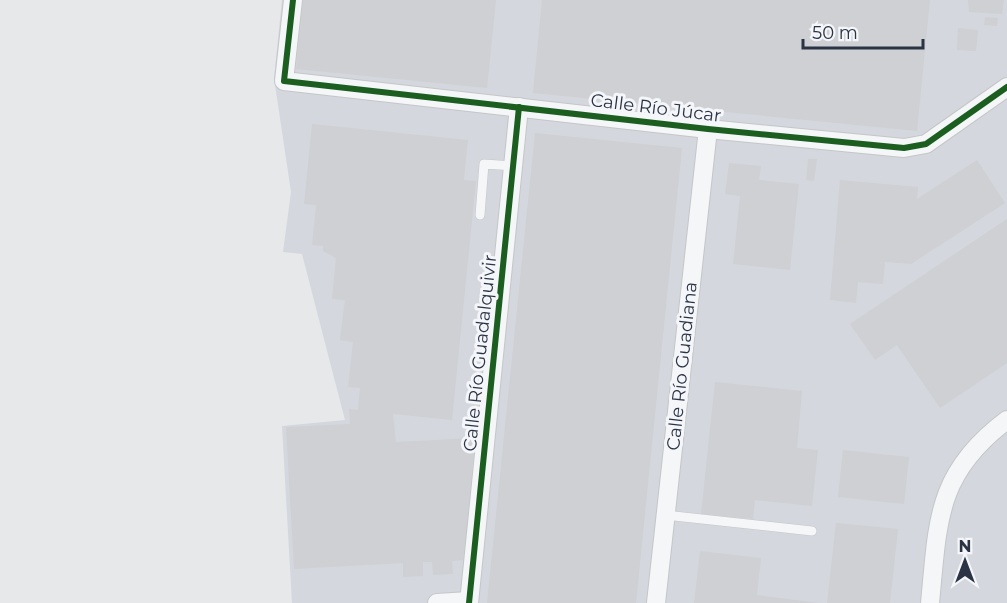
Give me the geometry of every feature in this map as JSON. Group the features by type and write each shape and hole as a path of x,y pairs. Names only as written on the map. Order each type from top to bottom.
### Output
{"street":[{"name":"Calle Río Júcar","path":"293,0 285,81 708,129 904,148 926,144 1007,87"},
{"name":"Calle Río Guadalquivir","path":"469,602 519,107"},
{"name":"Calle Río Guadiana","path":"656,603 708,129"},
{"path":"930,603 945,497 955,473 984,437 1007,420"},
{"path":"436,603 469,602"}],"lane":[{"path":"480,215 484,164 514,166"},
{"path":"665,514 812,531"}],"shaded area":[{"path":"282,0 1007,0 1007,603 292,603 282,426 345,420 302,254 283,252 291,192 274,78"}],"building":[{"path":"303,0 496,0 487,88 296,69"},
{"path":"542,0 930,0 917,131 533,93"},
{"path":"968,0 1004,0 1002,14 969,12"},
{"path":"985,17 998,18 997,26 984,25"},
{"path":"958,28 978,30 976,51 957,50"},
{"path":"312,124 468,140 464,180 476,181 452,420 393,414 396,442 475,438 467,526 469,543 465,543 463,560 452,561 453,574 433,575 432,562 423,562 423,576 403,577 403,563 294,569 286,427 350,424 349,409 358,410 360,388 348,387 353,342 340,340 345,300 332,299 336,258 323,251 323,246 312,245 316,205 304,204"},
{"path":"535,133 682,148 636,603 487,603"},
{"path":"808,159 817,159 814,181 806,180"},
{"path":"977,160 1005,203 911,264 885,262 883,284 858,282 856,303 830,300 840,180 918,187 917,199"},
{"path":"729,163 761,166 759,180 799,184 790,270 733,264 740,196 725,194"},
{"path":"1007,219 1007,363 940,408 897,345 875,360 850,324"},
{"path":"715,382 802,391 797,448 818,450 812,506 755,500 753,519 701,514"},
{"path":"843,450 909,457 904,504 838,497"},
{"path":"836,523 898,529 890,603 827,603"},
{"path":"700,551 761,558 757,595 819,603 694,603"}],"cycle path":[{"path":"293,0 284,81 708,129 904,148 926,144 1007,87"},
{"path":"469,603 519,107"}]}
